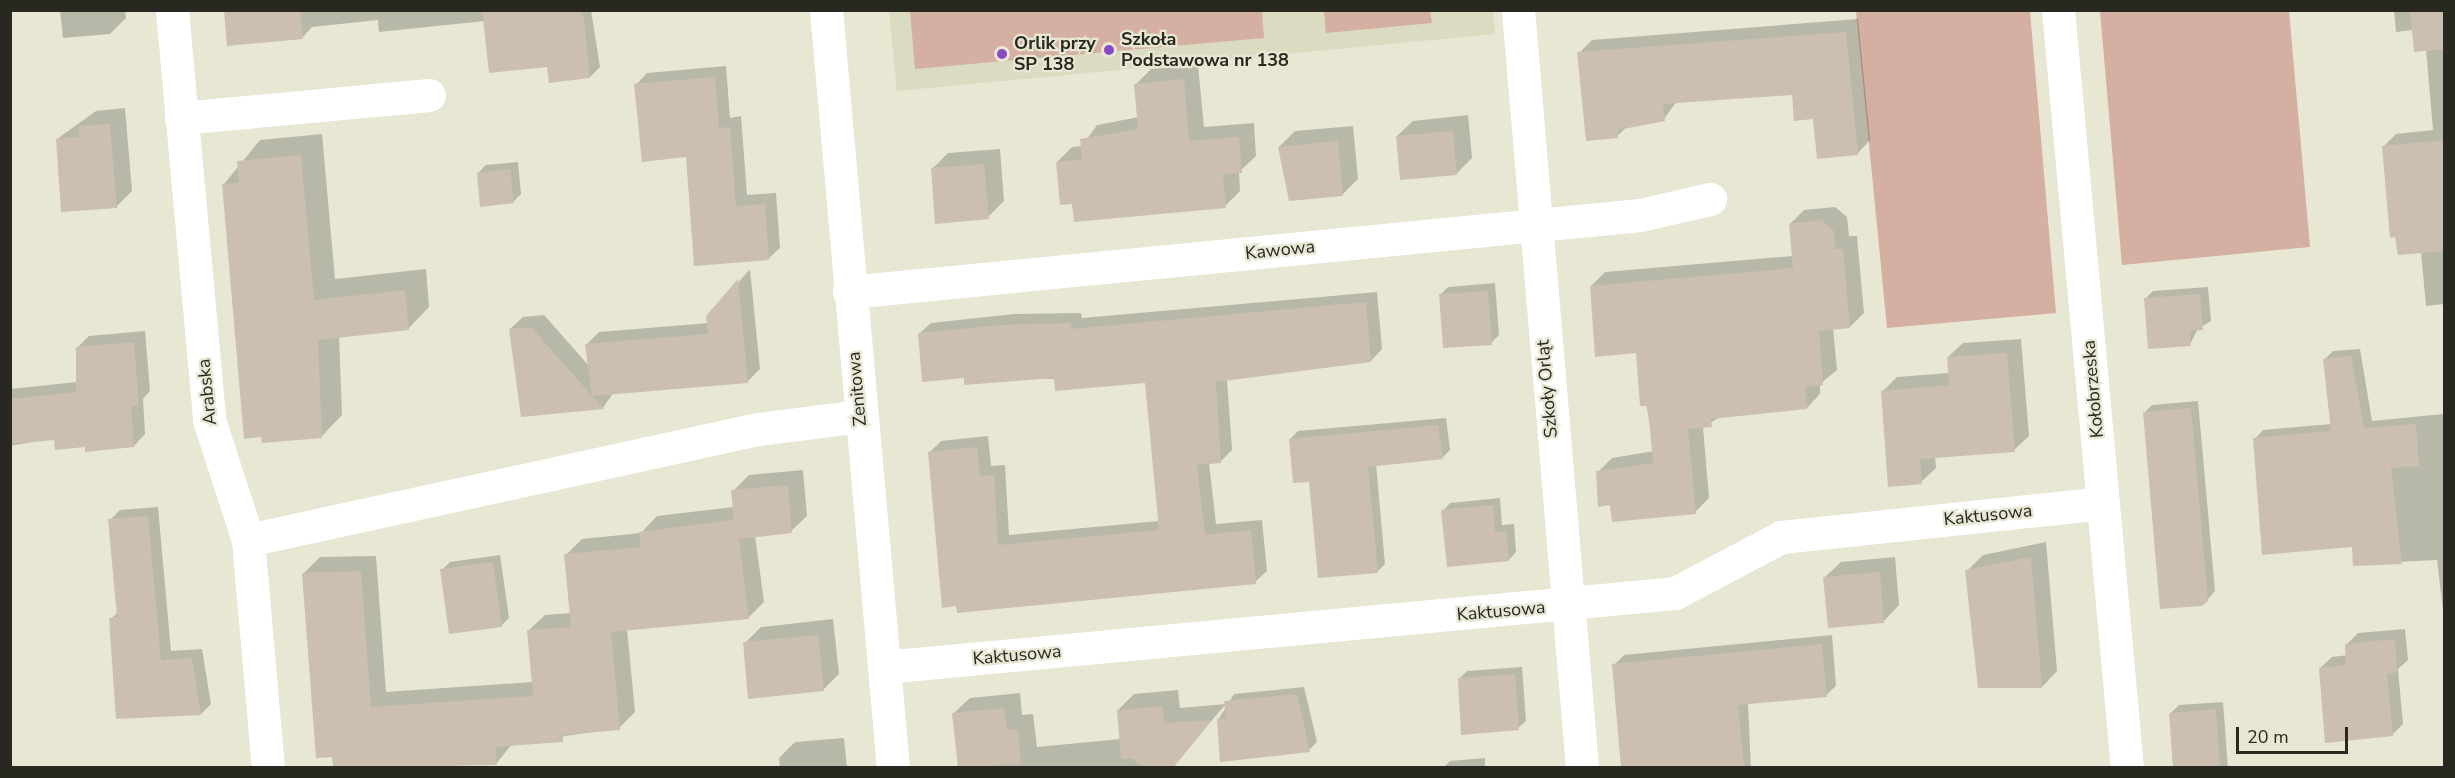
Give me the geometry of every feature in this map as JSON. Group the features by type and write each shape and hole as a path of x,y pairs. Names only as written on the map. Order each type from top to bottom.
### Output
{"street":[{"name":"Arabska","path":"172,10 211,435 248,540 268,768"},
{"name":"Zenitowa","path":"826,10 859,416 893,768"},
{"name":"Szkoły Orląt","path":"1518,10 1533,226 1582,768"},
{"name":"Kołobrzeska","path":"2058,10 2127,768"},
{"path":"181,118 429,95"},
{"name":"Kawowa","path":"849,292 1640,215 1710,199"},
{"path":"248,540 758,429 859,416"},
{"name":"Kaktusowa","path":"884,667 1566,605 1687,589 1781,537 2103,503"}],"shaded area":[{"name":"Szkoła Podstawowa nr 138","path":"1493,10 1495,34 897,91 889,11"},
{"name":"Orlik przy SP 138","path":"910,11 1262,11 1264,38 915,69"},
{"path":"1324,11 1430,11 1432,23 1326,33"},
{"path":"1856,11 2030,11 2056,313 1887,328"},
{"path":"2100,11 2289,11 2310,247 2122,265"}],"building":[{"path":"224,10 300,10 303,39 227,46"},
{"path":"482,10 579,10 584,18 590,78 549,83 547,67 489,73"},
{"path":"2410,10 2445,10 2445,49 2414,52"},
{"path":"1846,32 1858,155 1817,159 1813,119 1794,121 1792,95 1663,104 1665,121 1618,130 1618,138 1586,141 1577,52"},
{"path":"715,77 719,128 730,127 736,206 765,204 769,260 694,266 686,157 642,162 634,84"},
{"path":"1184,79 1189,141 1239,137 1242,173 1223,174 1226,208 1074,222 1072,204 1060,205 1056,162 1082,159 1080,139 1138,129 1134,84"},
{"path":"110,124 117,208 61,212 56,139 79,137 79,126"},
{"path":"1453,131 1457,175 1400,180 1396,136"},
{"path":"2445,140 2445,251 2398,255 2395,237 2390,238 2382,146"},
{"path":"1338,141 1343,196 1289,201 1278,147"},
{"path":"301,155 314,300 405,290 409,330 318,340 322,438 262,443 261,437 244,439 222,184 239,183 237,161"},
{"path":"984,164 989,219 935,224 931,168"},
{"path":"510,169 514,203 480,207 477,173"},
{"path":"1821,220 1834,231 1835,249 1843,249 1850,328 1819,331 1823,385 1805,387 1807,409 1711,419 1712,427 1688,429 1696,514 1612,522 1610,505 1598,507 1596,471 1653,463 1648,406 1640,406 1636,353 1595,357 1590,286 1793,268 1789,224"},
{"path":"738,279 748,383 593,396 604,409 521,417 509,329 531,327 592,396 585,344 708,334 706,316"},
{"path":"1488,291 1492,345 1443,348 1439,294"},
{"path":"2200,294 2203,330 2190,331 2191,346 2148,349 2144,298"},
{"path":"1366,302 1371,362 1216,382 1221,463 1197,465 1205,535 1251,530 1256,584 957,613 956,606 942,608 928,452 977,447 980,476 994,475 998,545 1159,530 1145,383 1055,391 1054,378 964,385 964,378 922,382 918,333 1002,325 1071,323 1071,329"},
{"path":"134,342 139,405 131,406 134,447 85,452 85,447 55,450 54,440 10,444 10,399 76,392 76,347"},
{"path":"2007,353 2015,452 1920,459 1922,484 1888,487 1881,391 1949,385 1947,357"},
{"path":"2351,356 2364,428 2416,424 2419,466 2391,468 2402,564 2353,566 2352,547 2262,555 2253,438 2331,431 2323,359"},
{"path":"2191,408 2208,601 2202,606 2160,609 2143,412"},
{"path":"1438,425 1443,459 1368,467 1378,573 1318,578 1309,482 1293,483 1289,439"},
{"path":"788,485 792,533 739,539 749,619 611,632 620,730 563,735 563,742 496,747 497,765 333,768 332,757 316,758 302,573 361,571 371,707 533,696 527,630 571,627 564,554 641,547 639,532 734,520 731,490"},
{"path":"1493,505 1495,532 1506,531 1509,561 1447,567 1441,510"},
{"path":"148,516 161,660 192,658 201,715 116,719 109,618 117,617 108,519"},
{"path":"2031,557 2042,688 1978,688 1965,570"},
{"path":"493,562 502,627 449,634 440,569"},
{"path":"1880,572 1884,623 1828,628 1823,577"},
{"path":"818,635 824,691 748,699 743,642"},
{"path":"2395,639 2397,672 2387,674 2393,736 2325,743 2319,668 2346,665 2345,644"},
{"path":"1822,644 1827,697 1738,705 1744,768 1621,768 1612,664"},
{"path":"1515,674 1519,730 1461,735 1458,678"},
{"path":"1297,694 1310,752 1220,762 1217,719 1226,718 1224,701"},
{"path":"1163,706 1164,723 1212,720 1173,768 1144,768 1132,758 1121,759 1117,710"},
{"path":"1004,708 1007,730 1018,729 1021,764 958,768 952,713"},
{"path":"2216,709 2220,768 2173,768 2169,713"}],"place":[{"name":"Szkoła Podstawowa nr 138","path":"1109,50"},
{"name":"Orlik przy SP 138","path":"1002,54"}]}
